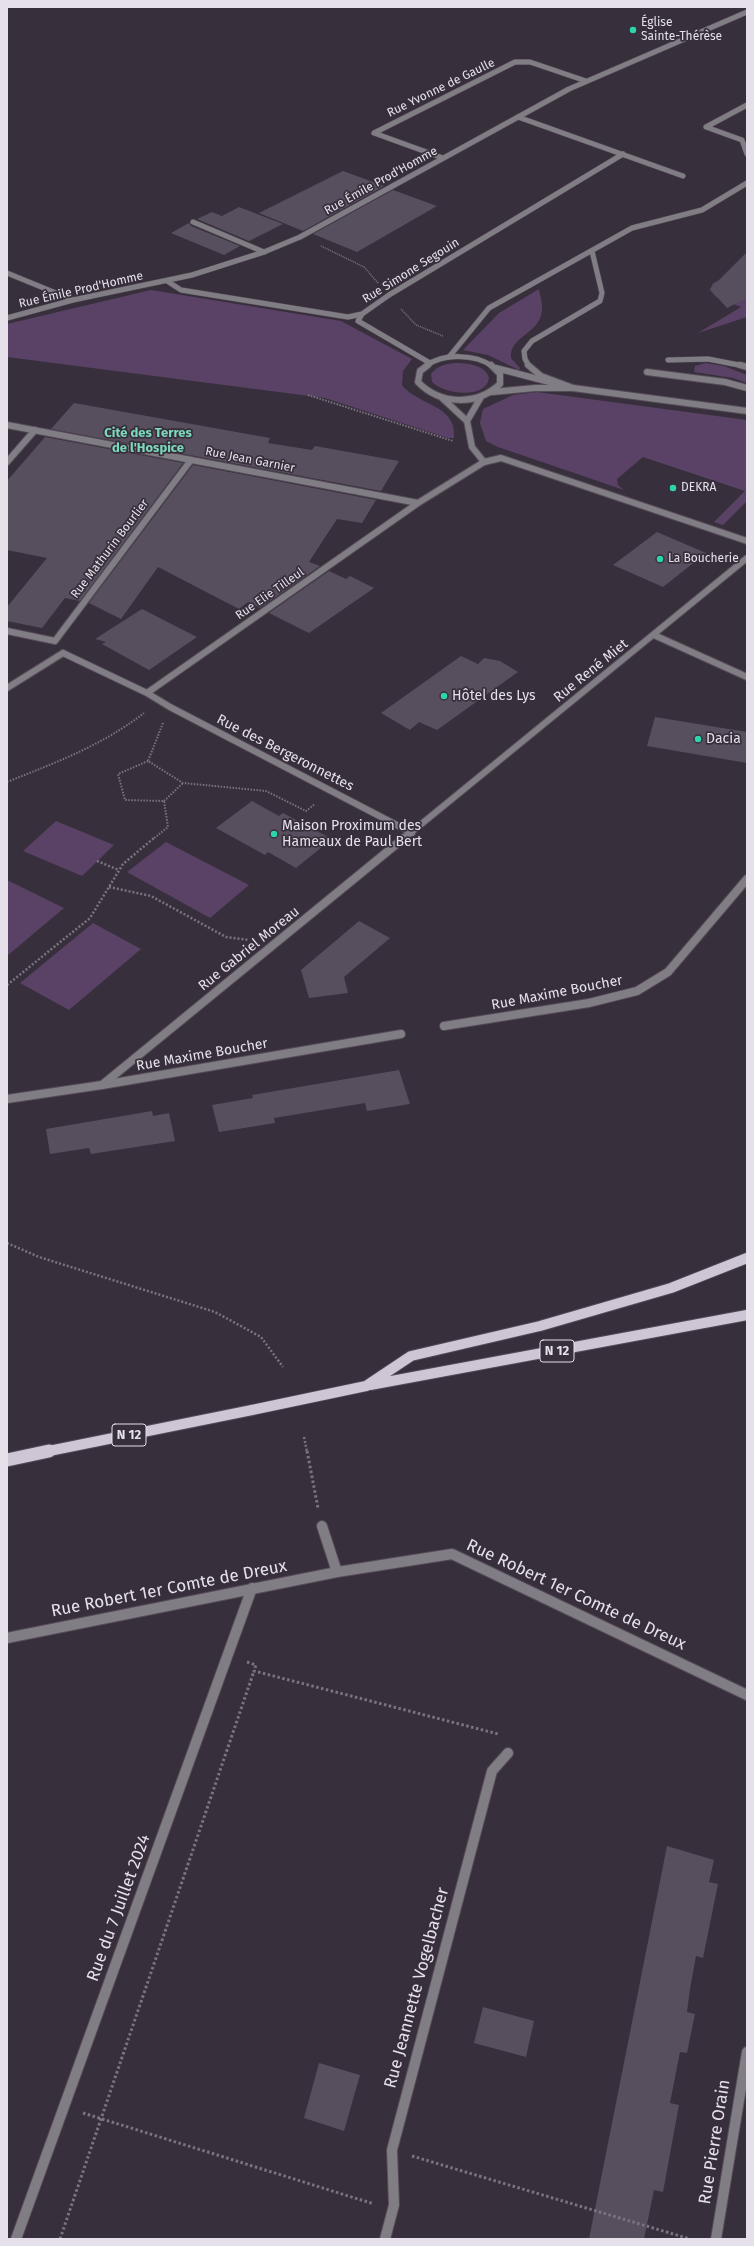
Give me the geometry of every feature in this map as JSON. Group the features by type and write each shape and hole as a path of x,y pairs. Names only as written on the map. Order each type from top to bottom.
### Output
{"main road":[{"path":"366,1386 411,1356 540,1326 656,1292 747,1258"},
{"name":"N 12","path":"7,1460 366,1386 747,1315"}],"street":[{"name":"Rue Émile Prod'Homme","path":"7,318 73,300 192,275 264,252 300,237 586,81 747,12"},
{"name":"Rue Yvonne de Gaulle","path":"443,158 374,133 515,62 530,62 586,81"},
{"path":"747,104 706,127 742,140 747,154"},
{"path":"518,117 683,176"},
{"name":"Rue Simone Segouin","path":"167,281 181,290 348,317 362,314 389,295 623,154"},
{"path":"449,357 489,308 632,228 702,210 747,183"},
{"path":"193,222 264,252"},
{"path":"573,388 538,373 526,362 524,351 532,341 600,301 602,293 592,251"},
{"path":"7,273 73,300"},
{"path":"362,314 358,321 430,363"},
{"path":"668,360 701,356 728,360 747,367"},
{"path":"573,388 535,388 492,392 481,397 461,399 441,397 428,392 418,382 420,371 430,363 449,357 477,359 496,368 573,388 747,412"},
{"path":"492,392 500,384 502,379 496,368"},
{"path":"647,372 726,382 747,388"},
{"path":"441,397 467,421 472,447 484,462 501,458 747,541"},
{"path":"467,421 481,397"},
{"name":"Rue Jean Garnier","path":"7,425 418,503"},
{"path":"7,462 35,430"},
{"name":"Rue Mathurin Bourlier","path":"55,641 191,460"},
{"name":"Rue Elie Tilleul","path":"147,694 418,503 484,462"},
{"name":"Rue René Miet","path":"412,833 747,558"},
{"path":"7,631 55,641 63,653 147,694"},
{"path":"654,635 747,677"},
{"path":"7,688 63,653"},
{"name":"Rue des Bergeronnettes","path":"147,694 412,833"},
{"name":"Rue Gabriel Moreau","path":"102,1085 412,833"},
{"name":"Rue Maxime Boucher","path":"444,1026 589,1003 636,991 668,972 747,879"},
{"name":"Rue Maxime Boucher","path":"7,1098 102,1085 401,1034"},
{"path":"322,1526 337,1572"},
{"name":"Rue Robert 1er Comte de Dreux","path":"7,1638 252,1588 337,1572 452,1554 747,1695"},
{"name":"Rue du 7 Juillet 2024","path":"16,2239 252,1588"},
{"name":"Rue Jeannette Vogelbacher","path":"385,2239 393,2210 392,2150 492,1771 508,1753"},
{"name":"Rue Pierre Orain","path":"716,2239 747,2052"}],"path":[{"path":"308,394 472,447"},
{"path":"7,782 82,752 119,732 158,701"},
{"path":"170,707 148,761 118,774 125,800 164,801 183,783"},
{"path":"148,761 183,783 266,791 306,811 331,790"},
{"path":"7,985 90,918 123,864 168,827 164,801"},
{"path":"97,861 119,870"},
{"path":"109,887 151,896 226,937 275,944"},
{"path":"7,1243 39,1257 215,1312 261,1337 283,1367"},
{"path":"304,1437 322,1526"},
{"path":"60,2239 256,1665 227,1657"},
{"path":"254,1671 504,1736"},
{"path":"64,2107 393,2210"},
{"path":"392,2150 690,2239"}],"shaded area":[{"path":"728,276 747,283 747,317 698,333 741,307 716,297 710,290 713,283"},
{"path":"539,289 542,303 540,319 530,331 519,340 512,351 511,358 520,368 519,370 488,355 463,350 499,313"},
{"path":"151,290 341,321 412,359 403,371 402,385 409,392 443,412 449,418 453,427 454,438 448,438 325,398 7,357 7,324"},
{"path":"460,363 478,366 485,371 489,378 486,385 480,390 464,393 445,390 432,382 431,374 437,368 448,364"},
{"path":"706,363 724,366 747,375 747,383 733,378 694,372 695,366"},
{"path":"537,392 747,420 747,501 723,525 714,522 745,491 643,457 617,479 618,485 624,490 498,447 486,441 480,423 483,409 513,395"},
{"path":"56,821 114,845 82,876 23,851"},
{"path":"166,842 249,885 210,918 127,872"},
{"path":"7,880 64,908 7,956"},
{"path":"93,923 141,949 69,1010 20,983"}],"building":[{"path":"343,171 384,186 303,231 259,213"},
{"path":"393,190 437,206 357,252 313,234"},
{"path":"239,207 283,224 249,241 197,219 212,212 222,216"},
{"path":"189,223 191,226 240,246 224,255 171,233"},
{"path":"747,252 747,298 727,308 710,289"},
{"path":"74,403 270,438 268,443 312,450 315,446 399,461 381,491 51,429"},
{"path":"45,437 183,463 80,601 65,598 42,628 7,621 7,607 47,558 7,550 7,481"},
{"path":"193,465 376,500 362,523 337,519 309,562 320,566 260,608 248,602 239,609 158,567 121,619 89,603"},
{"name":"La Boucherie","path":"657,532 706,553 663,587 613,565"},
{"path":"329,571 346,579 350,576 374,588 309,633 269,613"},
{"path":"142,609 197,637 149,670 102,644 106,642 95,639"},
{"name":"Hôtel des Lys","path":"461,656 478,664 484,658 500,661 518,672 437,730 419,722 410,730 381,713"},
{"name":"Dacia","path":"655,717 747,732 747,763 647,746"},
{"name":"Maison Proximum des Hameaux de Paul Bert","path":"252,801 279,816 283,813 332,839 296,868 268,852 265,855 216,828"},
{"path":"359,921 390,938 344,977 348,993 309,998 301,970"},
{"path":"399,1070 410,1104 367,1111 365,1103 274,1118 275,1123 219,1132 212,1105 253,1098 252,1095"},
{"path":"152,1111 153,1116 169,1113 175,1141 91,1154 89,1148 50,1154 46,1129"},
{"path":"667,1846 714,1860 709,1882 718,1884 703,1958 696,1956 690,1989 687,2012 695,2014 687,2053 680,2052 670,2103 679,2105 663,2192 654,2190 644,2239 589,2239"},
{"path":"483,2007 534,2021 526,2057 474,2043"},
{"path":"319,2063 360,2075 344,2131 304,2118"}],"place":[{"name":"Église Sainte-Thérèse","path":"633,30"},
{"name":"DEKRA","path":"673,488"},
{"name":"La Boucherie","path":"660,559"},
{"name":"Hôtel des Lys","path":"444,696"},
{"name":"Dacia","path":"698,739"},
{"name":"Maison Proximum des Hameaux de Paul Bert","path":"274,834"}],"district":[{"name":"Cité des Terres de l'Hospice","path":"148,440"}]}
